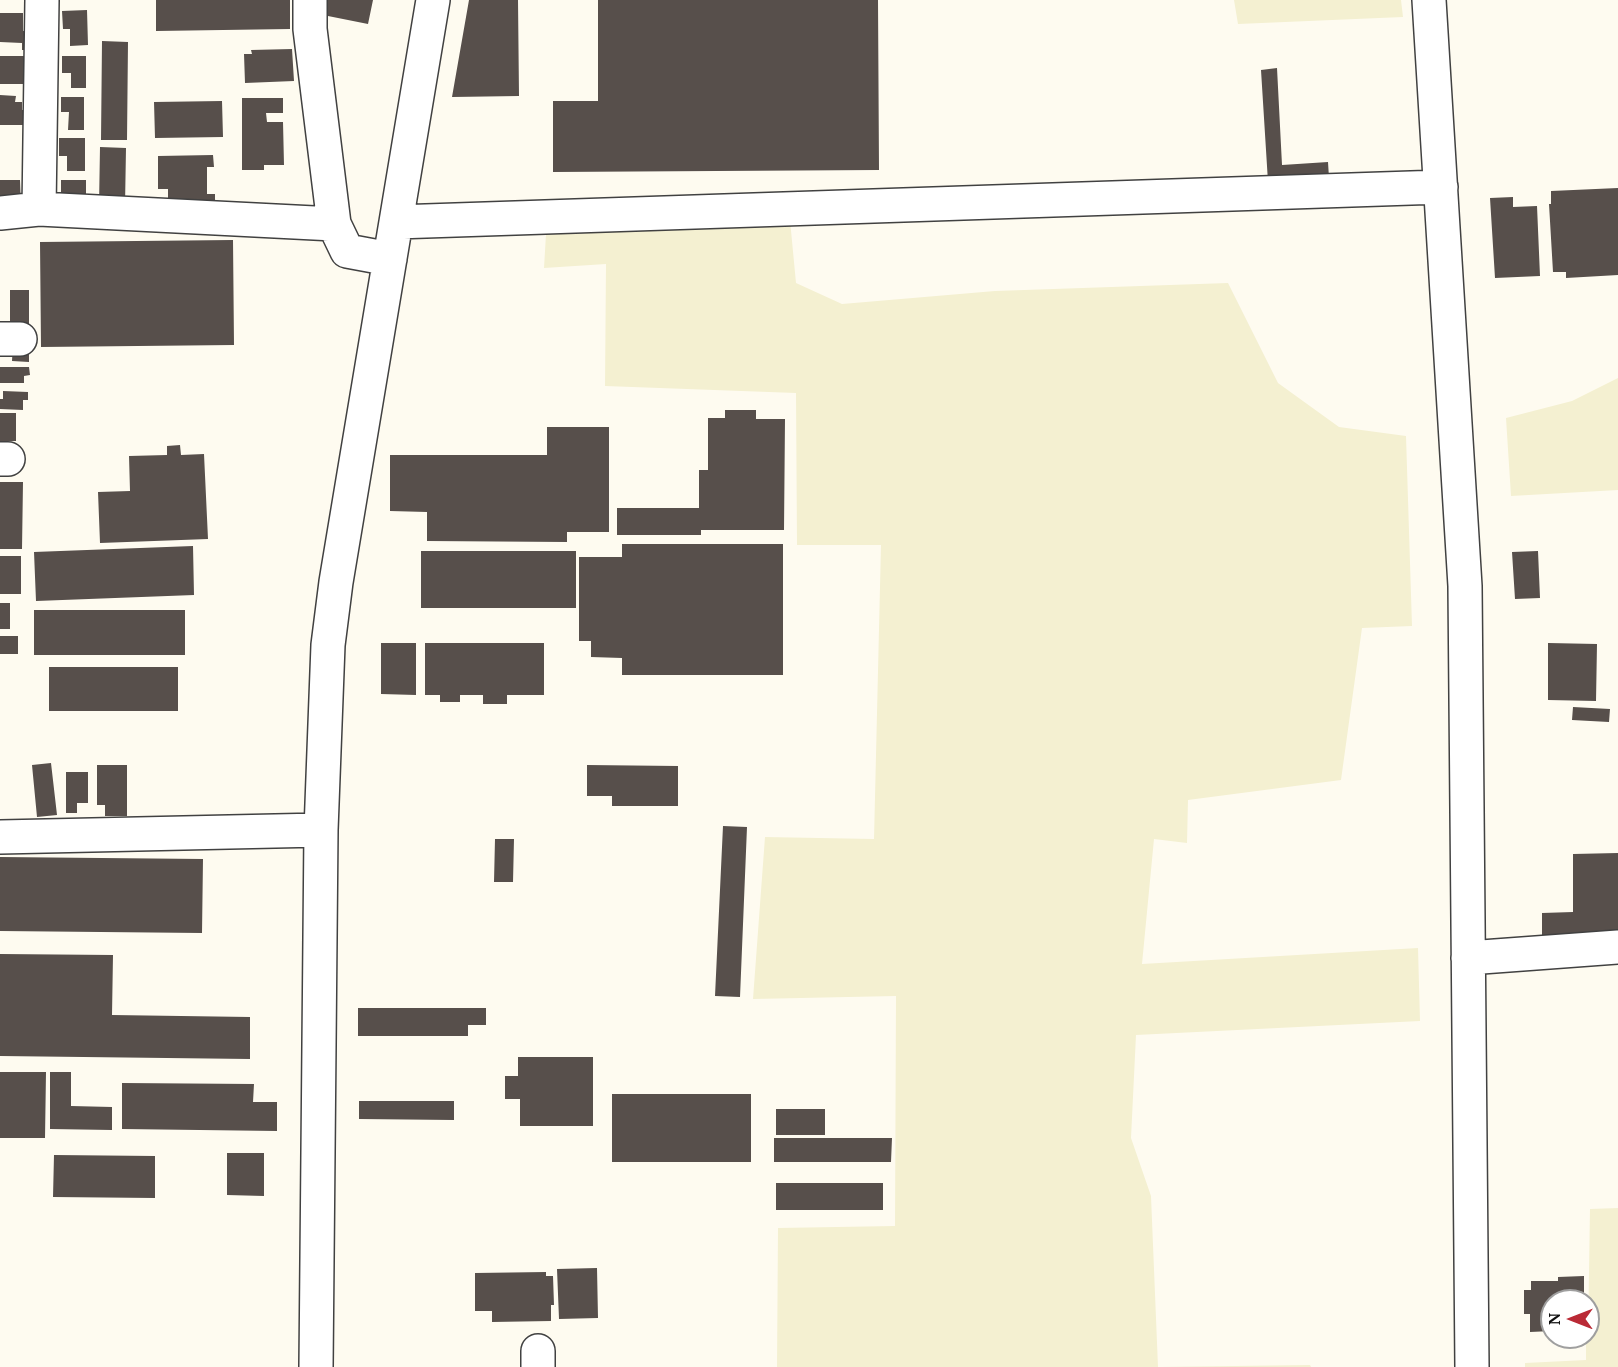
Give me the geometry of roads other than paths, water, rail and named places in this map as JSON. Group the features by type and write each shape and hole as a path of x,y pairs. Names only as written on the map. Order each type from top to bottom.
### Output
{"street":[{"path":"39,209 42,0"},
{"path":"310,0 310,30 334,224 347,251 390,259"},
{"path":"316,1367 321,830 329,634 433,0"},
{"path":"1429,0 1465,586 1472,1367"},
{"path":"396,222 1441,187"},
{"path":"0,213 39,209 334,224"},
{"path":"0,837 321,830"},
{"path":"1468,958 1618,947"}]}
